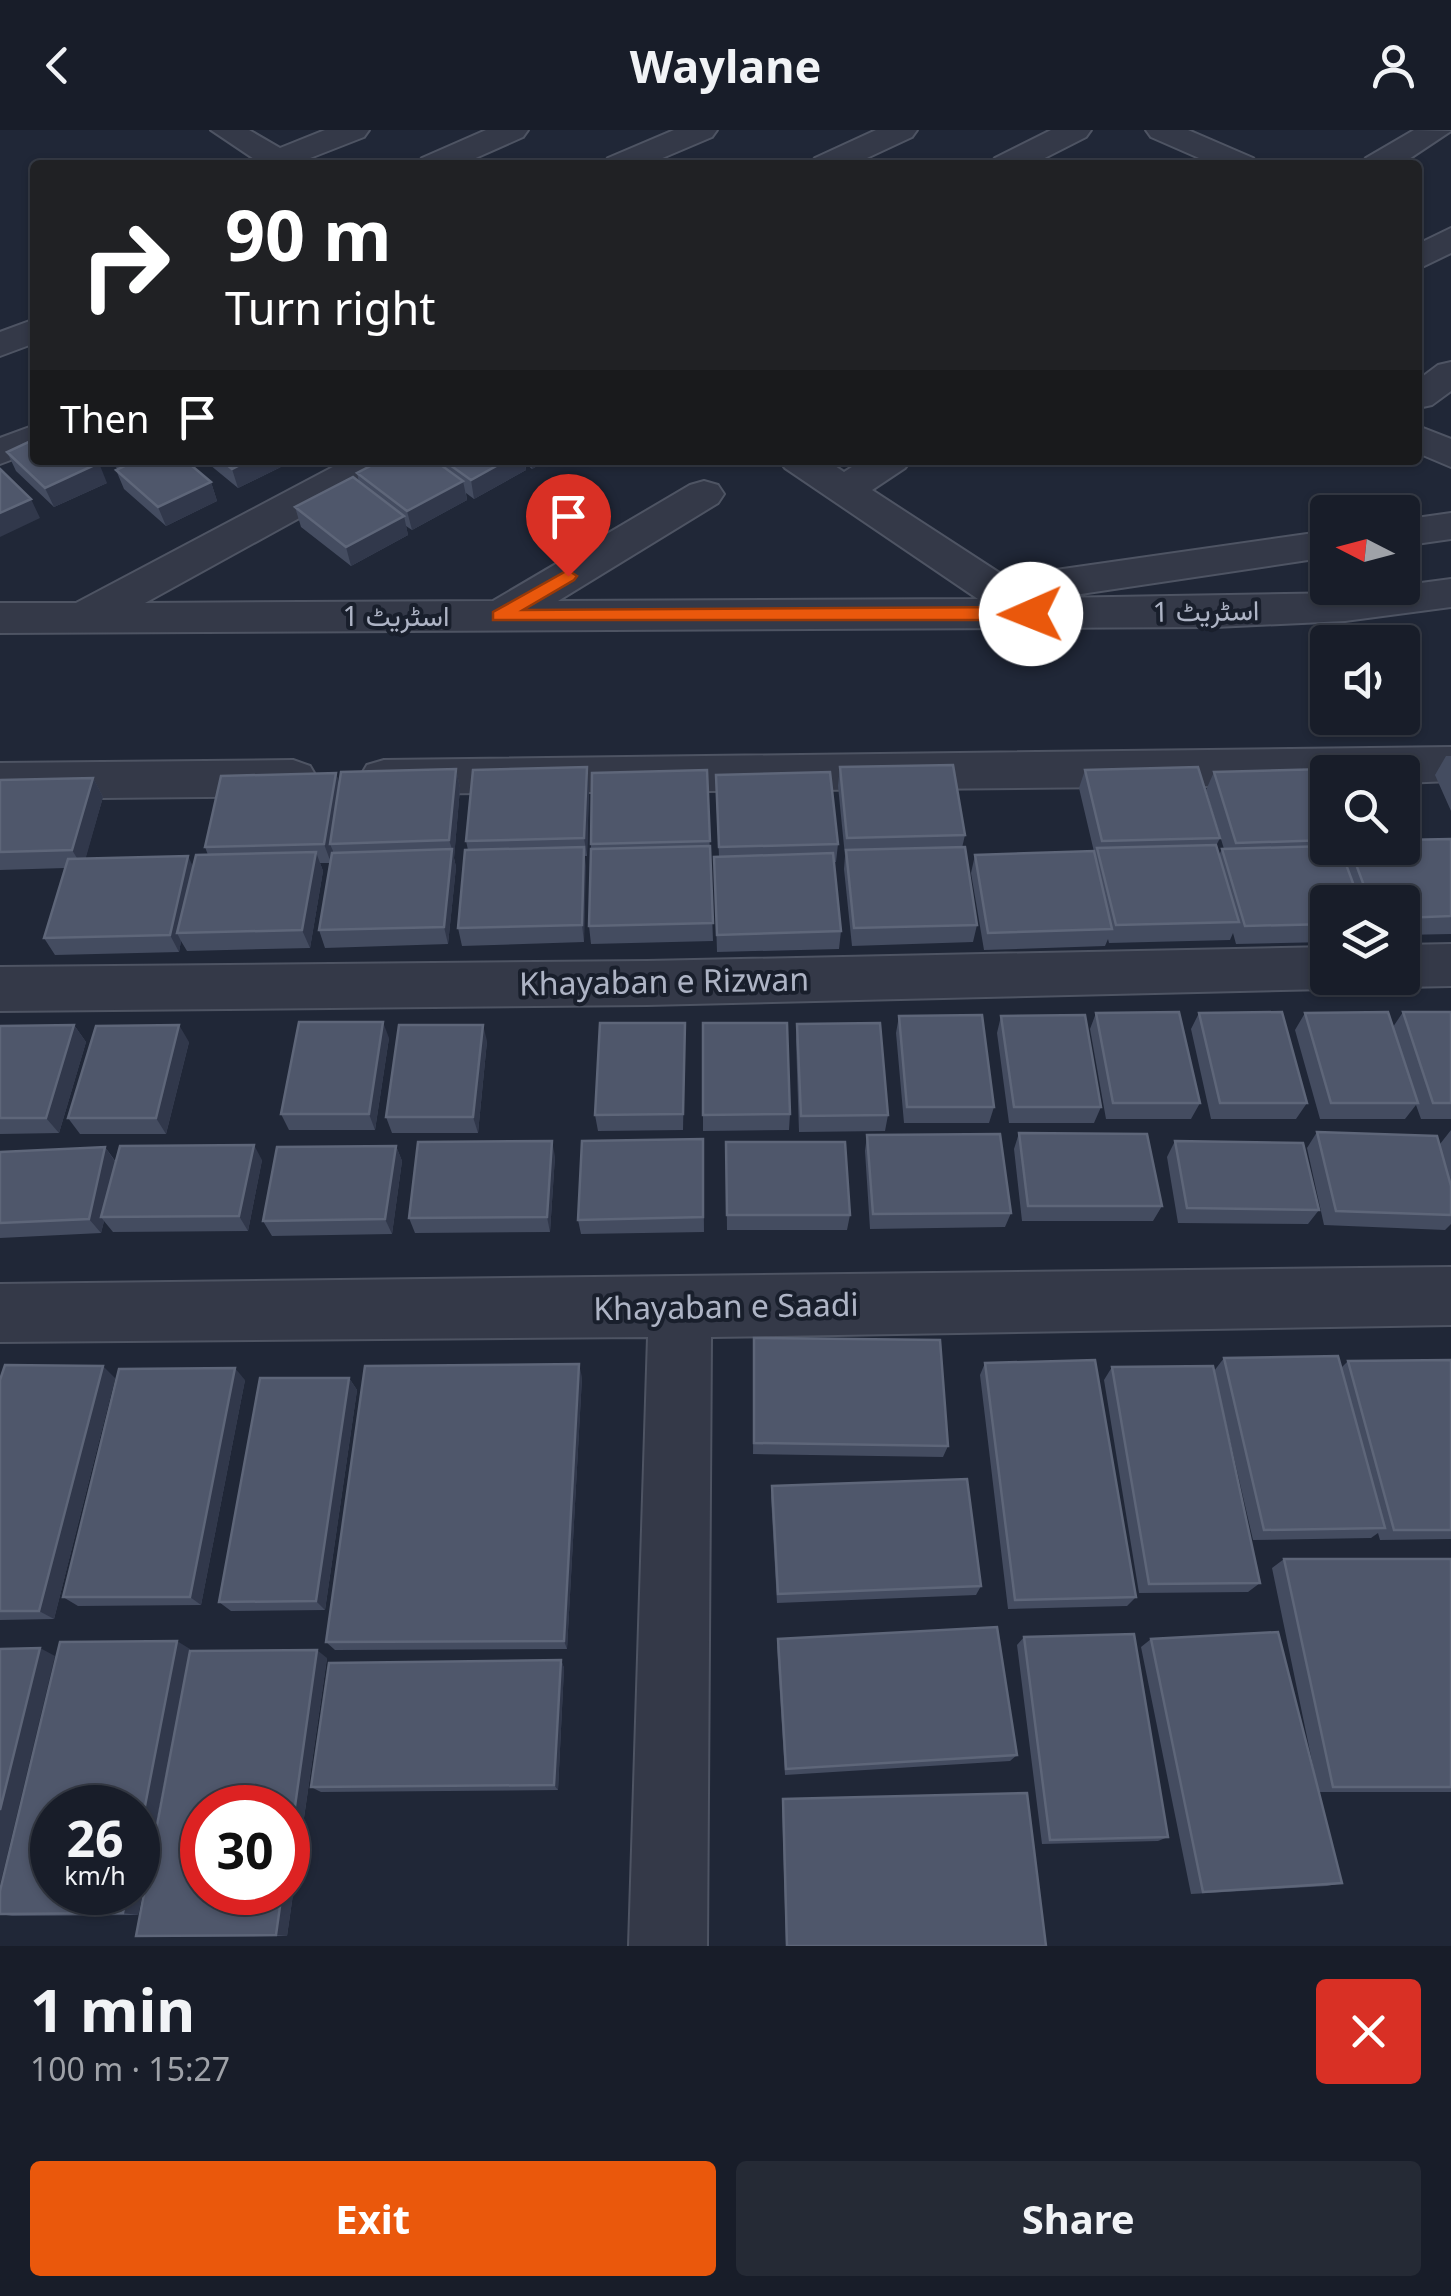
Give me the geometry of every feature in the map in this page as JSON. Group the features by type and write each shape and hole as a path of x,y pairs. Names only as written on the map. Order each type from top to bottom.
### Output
{"street":[{"path":"227,130 279,160"},
{"path":"286,160 354,130"},
{"path":"444,160 512,130"},
{"path":"631,160 701,130"},
{"path":"838,156 901,130"},
{"path":"1016,160 1075,130"},
{"path":"1162,130 1198,158 1248,130"},
{"path":"1385,160 1436,130"},
{"path":"0,345 30,332"},
{"path":"1422,394 1451,374"},
{"path":"0,452 30,438"},
{"path":"1422,440 1451,455"},
{"path":"85,617 367,465"},
{"path":"806,465 1014,603 1310,547"},
{"path":"843,490 884,465"},
{"path":"500,616 704,494"},
{"path":"1420,531 1451,526"},
{"name":"اسٹریٹ 1","path":"0,618 500,616 1014,603 1345,606 1451,594"},
{"path":"0,781 1385,768 1451,764"},
{"path":"1420,966 1451,965"},
{"name":"Khayaban e Rizwan","path":"0,989 647,983 1310,968"},
{"name":"Khayaban e Saadi","path":"0,1312 680,1308 1451,1296"},
{"path":"668,1946 680,1308"}],"building":[{"path":"30,441 30,465 95,465 45,488 7,452"},
{"path":"126,465 191,465 211,482 158,507 116,470"},
{"path":"372,465 441,465 463,481 407,511 357,473"},
{"path":"450,465 498,465 471,480"},
{"path":"0,469 31,499 0,513"},
{"path":"353,477 404,516 346,547 295,507"},
{"path":"953,765 965,835 847,838 840,767"},
{"path":"587,767 584,838 466,841 473,770"},
{"path":"1198,767 1220,838 1102,841 1085,770"},
{"path":"456,769 449,840 330,844 341,772"},
{"path":"1310,769 1310,841 1236,843 1214,772"},
{"path":"707,770 710,841 591,844 592,773"},
{"path":"830,772 838,844 719,847 716,775"},
{"path":"336,773 324,844 205,847 221,776"},
{"path":"93,778 72,850 0,852 0,780"},
{"path":"1451,839 1451,916 1420,917 1420,885 1364,885 1356,865 1420,865 1420,840"},
{"path":"1216,845 1239,922 1116,925 1097,848"},
{"path":"710,846 713,923 589,926 591,849"},
{"path":"584,847 582,925 458,928 465,850"},
{"path":"965,847 977,925 854,928 846,850"},
{"path":"1310,847 1310,865 1346,865 1354,885 1310,885 1310,924 1245,926 1222,849"},
{"path":"452,849 444,927 319,930 332,853"},
{"path":"1094,851 1112,929 988,933 975,855"},
{"path":"316,852 302,930 177,933 196,855"},
{"path":"833,853 841,931 717,935 714,857"},
{"path":"188,856 170,935 44,938 68,859"},
{"path":"1179,1012 1200,1103 1113,1103 1096,1013"},
{"path":"1282,1012 1307,1103 1220,1103 1199,1013"},
{"path":"1388,1012 1418,1103 1331,1103 1305,1013"},
{"path":"1403,1012 1451,1012 1451,1103 1433,1103"},
{"path":"982,1015 994,1107 907,1107 899,1016"},
{"path":"1085,1015 1101,1107 1014,1107 1001,1016"},
{"path":"299,1022 383,1022 369,1114 281,1114"},
{"path":"600,1023 685,1023 683,1114 595,1115"},
{"path":"703,1023 787,1023 790,1114 703,1115"},
{"path":"880,1023 888,1115 801,1116 797,1024"},
{"path":"74,1025 46,1118 0,1118 0,1026"},
{"path":"179,1025 156,1118 68,1118 96,1026"},
{"path":"399,1025 483,1025 473,1117 386,1117"},
{"path":"1317,1132 1437,1136 1451,1186 1451,1215 1336,1211"},
{"path":"1019,1133 1147,1134 1162,1206 1028,1206"},
{"path":"1000,1134 1011,1213 873,1214 867,1135"},
{"path":"703,1139 703,1217 578,1220 582,1141"},
{"path":"552,1141 547,1217 409,1218 418,1142"},
{"path":"1175,1141 1303,1143 1319,1210 1187,1208"},
{"path":"726,1142 845,1142 850,1215 727,1215"},
{"path":"254,1145 239,1216 101,1217 120,1146"},
{"path":"396,1146 385,1219 263,1221 277,1147"},
{"path":"105,1147 89,1219 0,1223 0,1152"},
{"path":"754,1338 940,1340 948,1446 754,1443"},
{"path":"1338,1356 1385,1528 1264,1530 1224,1358"},
{"path":"1095,1360 1136,1597 1015,1600 985,1363"},
{"path":"1451,1360 1451,1530 1394,1530 1348,1361"},
{"path":"579,1364 564,1641 326,1642 365,1366"},
{"path":"5,1365 103,1366 39,1611 0,1611 0,1380"},
{"path":"1213,1366 1260,1583 1149,1584 1112,1367"},
{"path":"235,1368 190,1597 63,1597 119,1369"},
{"path":"260,1378 349,1378 316,1601 219,1602"},
{"path":"967,1479 981,1586 778,1594 772,1486"},
{"path":"1284,1559 1451,1559 1451,1787 1333,1787"},
{"path":"997,1627 1017,1755 786,1769 778,1639"},
{"path":"1278,1632 1342,1883 1203,1892 1151,1639"},
{"path":"1134,1634 1168,1837 1050,1840 1024,1637"},
{"path":"177,1641 149,1785 30,1785 30,1914 0,1914 0,1891 60,1642"},
{"path":"40,1648 0,1810 0,1649"},
{"path":"317,1650 298,1785 180,1785 180,1915 279,1915 276,1935 136,1936 140,1915 160,1915 160,1809 190,1651"},
{"path":"561,1660 554,1785 311,1787 329,1663"},
{"path":"1027,1793 1046,1946 787,1946 783,1799"}],"route":[{"path":"568,576 500,616 1031,614"}]}
